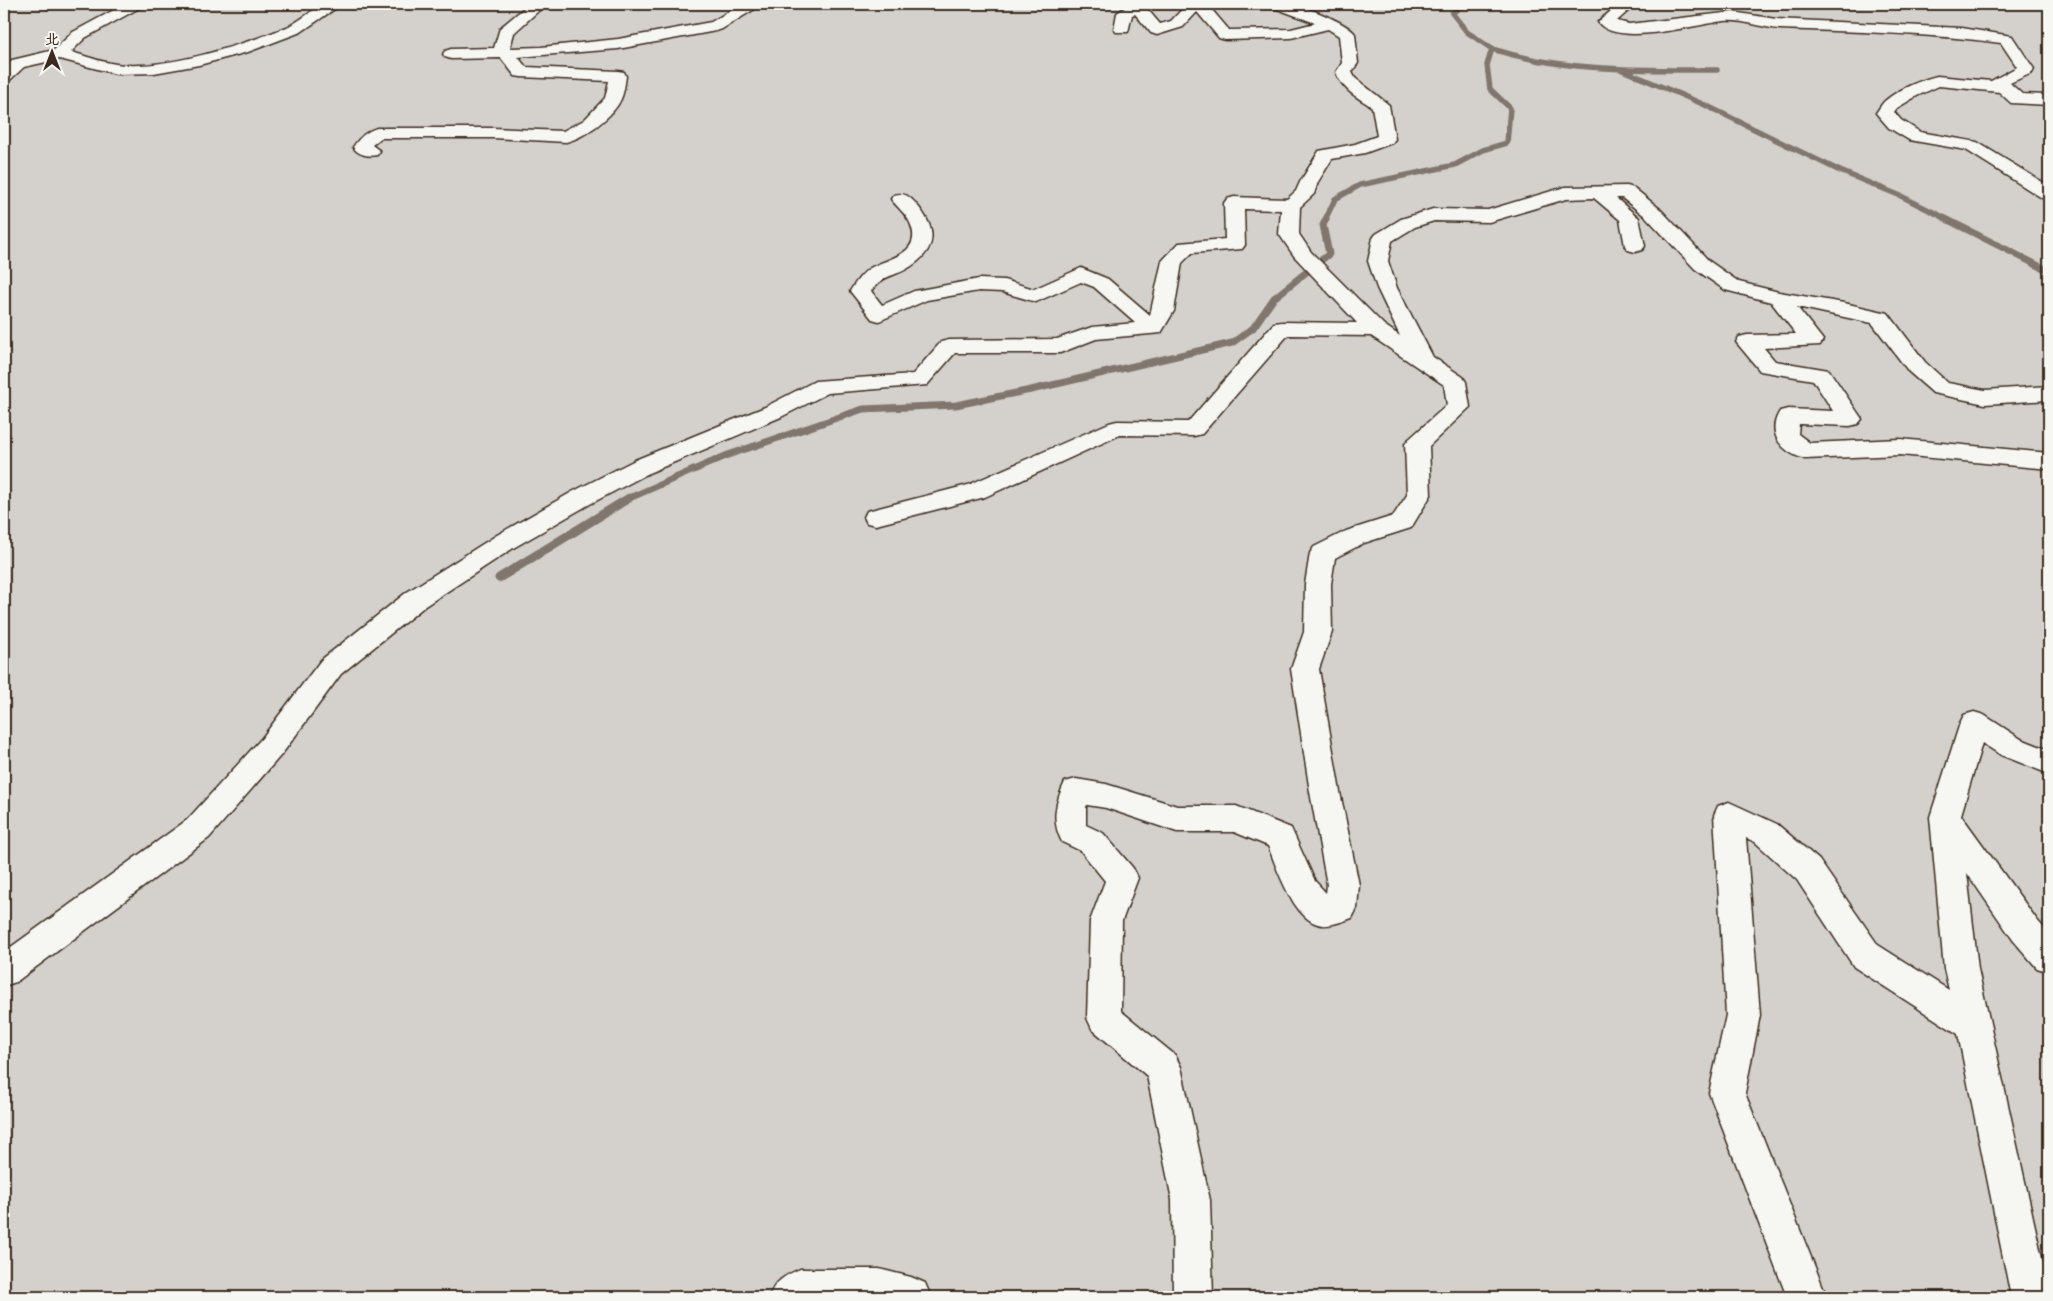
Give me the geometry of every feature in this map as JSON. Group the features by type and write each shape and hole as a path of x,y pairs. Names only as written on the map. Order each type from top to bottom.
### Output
{"lane":[{"path":"60,54 80,34 136,4"},
{"path":"4,76 18,63 60,54 116,69 154,68 199,60 296,29 334,4"},
{"path":"371,151 362,147 367,140 377,133 493,133 566,137 590,124 613,99 618,76 521,72 502,49 506,32 538,4"},
{"path":"451,54 505,54 618,44 716,26 753,4"},
{"path":"1122,29 1125,13 1137,6 1156,30 1177,24 1195,4"},
{"path":"1199,4 1225,35 1285,34 1313,31 1329,23"},
{"path":"1154,328 1163,311 1172,261 1186,247 1235,245 1234,203 1291,205 1305,194 1309,182 1325,155 1359,149 1386,139 1380,105 1354,88 1346,80 1344,72 1350,64 1346,34 1329,23 1277,4"},
{"path":"1628,4 1606,22 1611,27 1628,29 1652,28 1726,16 1746,17 1776,24 1962,33 2006,39 2026,69 1999,82 2017,98 2049,100"},
{"path":"2004,87 1937,81 1911,92 1891,104 1885,113 1896,124 1915,136 1971,146 2049,194"},
{"path":"1598,192 1629,218 1635,246"},
{"path":"1425,364 1387,288 1378,261 1383,238 1408,223 1432,215 1489,216 1565,193 1627,192 1653,213 1702,266 1732,286 1778,298 1844,309 1880,318 1917,367 1941,388 1985,396 2049,393"},
{"path":"901,200 914,212 924,231 921,248 903,263 877,272 860,291 879,315 921,295 978,285 1004,286 1036,296 1081,274 1101,283 1154,328"},
{"path":"1193,1297 1191,1200 1163,1067 1104,1018 1106,921 1122,878 1092,842 1073,833 1068,820 1071,806 1076,792 1106,796 1177,819 1236,819 1280,837 1303,890 1322,911 1341,908 1343,885 1324,792 1316,729 1305,669 1318,632 1318,584 1323,553 1355,537 1402,522 1419,494 1417,444 1459,407 1455,382 1376,330 1315,266 1289,234 1291,205"},
{"path":"1778,298 1812,340 1748,342 1768,366 1821,375 1850,419 1788,416 1786,437 1805,451 1900,447 2049,461"},
{"path":"4,971 198,829 272,746 331,667 416,599 506,541 581,498 643,466 773,412 823,386 918,380 949,347 1060,346 1092,333 1154,328"},
{"path":"876,517 976,491 1117,428 1194,429 1282,328 1376,330"},
{"path":"2031,1297 1961,968 1945,817 1974,724 2011,747 2049,762"},
{"path":"1808,1297 1727,1093 1743,1015 1729,815 1766,833 1808,870 1866,956 1973,1025"},
{"path":"1945,817 2025,930 2049,958"},
{"path":"789,1297 800,1289 879,1289 911,1297"}],"shaded area":[{"path":"4,4 2049,4 2049,1297 4,1297"}],"waterway":[{"path":"1464,4 1452,13 1467,32 1492,49"},
{"path":"1325,220 1335,199 1360,185 1455,165 1483,150 1507,143 1510,108 1490,89 1487,65 1492,49"},
{"path":"1492,49 1520,57 1576,66 1717,70"},
{"path":"1620,69 1705,105 1840,171 1901,196 1949,220"},
{"path":"628,498 728,455 863,409 956,405 1031,390 1232,343 1253,328 1274,298 1329,254 1323,225 1326,219"},
{"path":"1946,219 2049,271"},
{"path":"499,578 628,498"}]}
